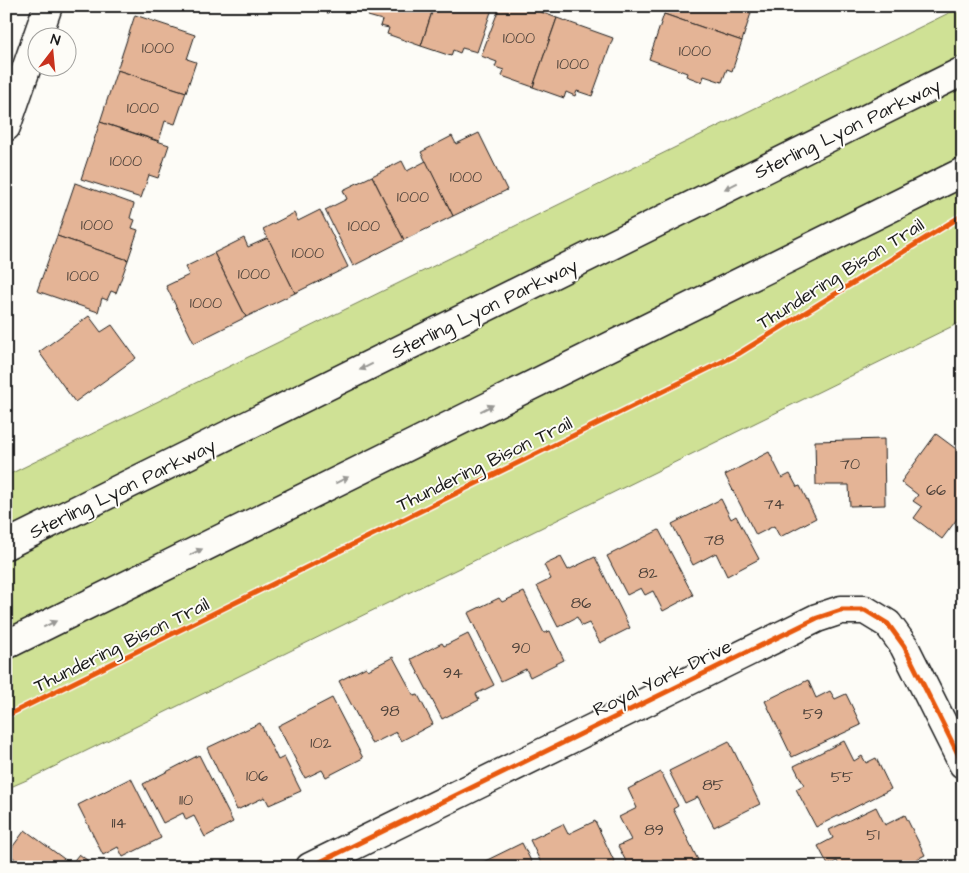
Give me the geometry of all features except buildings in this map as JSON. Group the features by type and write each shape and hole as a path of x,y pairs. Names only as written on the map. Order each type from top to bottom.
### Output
{"main road":[{"path":"6,127 12,91 48,6"},
{"name":"Sterling Lyon Parkway","path":"6,545 963,71"},
{"path":"6,645 963,172"},
{"name":"Royal York Drive","path":"310,867 817,618 840,610 865,610 888,624 904,646 963,764"}],"green space":[{"path":"963,6 963,321 6,789 6,476"}],"cycle path":[{"name":"Thundering Bison Trail","path":"6,716 738,354 963,215"},
{"path":"310,867 817,618 841,610 865,610 888,624 904,646 963,764"}]}
